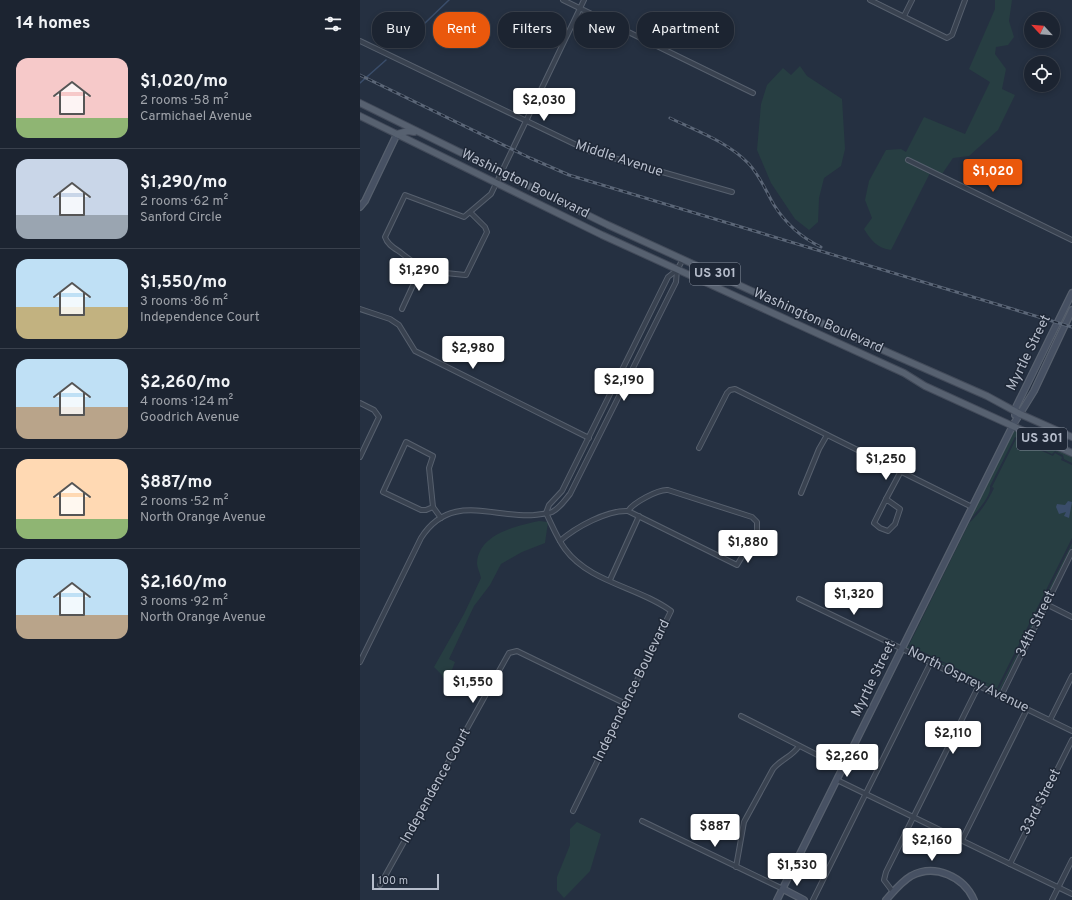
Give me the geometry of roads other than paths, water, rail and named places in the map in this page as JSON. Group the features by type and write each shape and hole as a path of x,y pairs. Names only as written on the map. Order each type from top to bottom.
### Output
{"main road":[{"name":"Washington Boulevard","path":"360,103 608,225 826,325 988,396 1018,413 1072,437"},
{"name":"Washington Boulevard","path":"360,116 677,270 904,373 932,389 1013,425 1072,454"},
{"path":"396,134 412,131 455,152 461,153"}],"street":[{"path":"563,0 753,93"},
{"path":"471,212 485,227 487,232 466,275 440,274 421,268 389,243 385,237 404,196 406,195 445,209 461,217 466,216 491,194 584,0"},
{"path":"870,0 946,38 950,38 952,35 965,0"},
{"path":"904,16 912,0"},
{"name":"Middle Avenue","path":"360,41 589,151 732,192"},
{"path":"360,207 365,201 396,134"},
{"path":"908,160 1072,240"},
{"path":"546,514 549,505 562,491 668,277 677,270 683,259"},
{"path":"402,309 421,268"},
{"path":"360,662 421,538 430,526 451,513 466,510 521,516 546,514 558,507 570,494 676,282 677,270"},
{"name":"Myrtle Street","path":"1018,413 1034,391 1070,308 1072,293"},
{"name":"Myrtle Street","path":"777,900 1013,425 1039,357 1070,308"},
{"path":"360,309 390,319 399,324 415,351 589,438"},
{"path":"699,448 727,393 732,389 972,506"},
{"path":"360,403 374,410 378,414 378,420 360,457"},
{"path":"801,493 819,449 827,435"},
{"path":"433,507 422,510 383,492 406,442 434,456 429,468 433,507 441,518"},
{"path":"886,499 900,510 895,524 888,531 880,528 874,523 886,499 901,471"},
{"path":"560,541 571,532 612,512 628,512 639,516 737,565 757,530 757,522 752,517 668,490 661,490 632,505 628,512"},
{"name":"Independence Boulevard","path":"546,514 566,550 580,563 671,611 573,811"},
{"path":"610,580 639,516"},
{"name":"34th Street","path":"1001,696 1072,552"},
{"name":"North Osprey Avenue","path":"799,599 1072,731"},
{"path":"1046,604 1072,617"},
{"name":"Independence Court","path":"380,885 509,654 518,651 626,704"},
{"path":"812,900 931,662"},
{"path":"1050,720 1072,676"},
{"path":"893,892 886,884 884,876 979,685"},
{"path":"962,840 1027,709"},
{"path":"741,716 843,768"},
{"name":"33rd Street","path":"1010,864 1072,740"},
{"path":"736,867 744,822 773,769 780,762 793,755 799,746"},
{"path":"836,780 1072,894"},
{"path":"642,821 804,900"},
{"path":"1052,900 1072,860"},
{"path":"886,900 912,875 934,871 946,873 956,878 971,894 974,900"}],"water":[{"path":"1068,501 1072,502 1069,518 1064,516 1066,512 1059,514 1056,507 1057,504 1065,505"}],"waterway":[{"path":"425,23 449,0"},
{"path":"360,83 386,60"}],"railway":[{"path":"360,75 530,158 569,175 1072,327"},
{"path":"670,118 722,143 741,156 749,164 763,184 774,205 789,224 801,235 821,247"}]}
